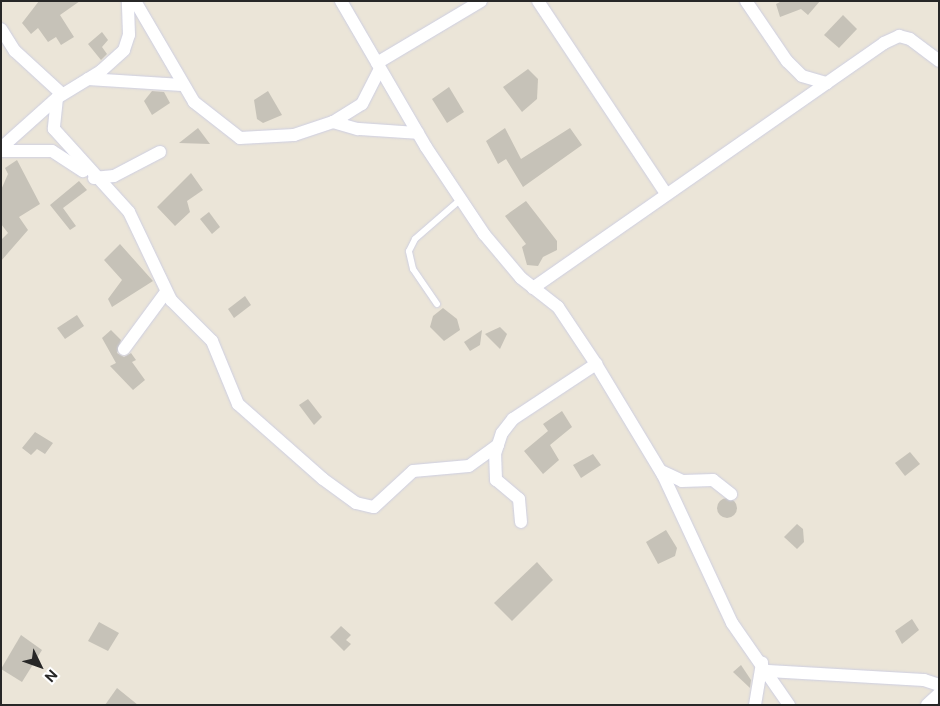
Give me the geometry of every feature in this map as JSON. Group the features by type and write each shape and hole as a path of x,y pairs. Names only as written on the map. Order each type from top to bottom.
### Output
{"street":[{"path":"1,150 59,96 85,80 124,50 129,34 128,1"},
{"path":"135,1 182,84 211,117 245,139 294,134 334,122 362,104 379,66 481,1"},
{"path":"341,1 418,133 461,199 504,259 534,288 558,307 596,364 661,471 732,623 765,667 789,705"},
{"path":"538,1 665,192"},
{"path":"746,1 787,61 802,76 827,82"},
{"path":"1,29 14,51 59,96"},
{"path":"534,288 665,192 827,82 899,36 910,39 939,61"},
{"path":"85,80 182,84"},
{"path":"59,96 54,129 93,177 130,212 166,292 177,309 212,341 238,404 280,444 362,506 374,506 413,472 469,466 498,445 513,420 543,404 596,364"},
{"path":"334,122 358,129 418,133"},
{"path":"1,150 52,151 93,177 114,176 160,152"},
{"path":"124,349 166,292"},
{"path":"498,445 496,480 519,499 521,522"},
{"path":"661,471 682,481 713,480 731,494"},
{"path":"765,667 924,680 939,685"},
{"path":"755,705 765,667"},
{"path":"927,705 939,694"}],"lane":[{"path":"437,304 413,269 409,251 415,239 461,199"}],"building":[{"path":"39,1 80,1 60,15 74,37 61,45 56,37 48,42 38,28 31,34 22,23"},
{"path":"782,1 820,1 808,15 801,9 780,17 776,4"},
{"path":"843,15 857,29 839,48 824,35"},
{"path":"102,32 108,40 102,47 107,54 101,60 88,44"},
{"path":"528,69 538,79 537,99 522,112 503,87"},
{"path":"449,87 464,112 447,123 432,99"},
{"path":"152,91 164,92 170,103 152,115 144,101"},
{"path":"268,91 282,115 263,123 257,119 254,100"},
{"path":"198,128 210,144 179,143"},
{"path":"505,128 521,159 570,128 582,145 523,187 506,159 498,164 486,141"},
{"path":"17,160 40,204 19,217 28,230 1,261 1,240 8,233 1,224 1,190 8,174 5,168"},
{"path":"191,173 203,190 187,201 190,212 175,226 157,207"},
{"path":"79,181 87,190 63,208 76,226 70,230 50,205"},
{"path":"526,201 557,241 557,250 543,257 538,266 527,265 522,247 526,244 505,216"},
{"path":"209,212 220,227 212,234 200,219"},
{"path":"120,244 153,281 112,307 108,299 122,280 104,260"},
{"path":"245,296 251,305 234,318 228,309"},
{"path":"443,308 457,319 460,330 444,341 430,327 433,316"},
{"path":"77,315 84,326 65,339 57,328"},
{"path":"500,327 507,334 500,349 485,334"},
{"path":"111,330 121,340 117,353 124,357 131,353 136,360 132,362 145,380 133,390 110,366 116,363 102,338"},
{"path":"482,330 480,345 470,351 464,342"},
{"path":"308,399 322,417 314,425 299,405"},
{"path":"562,411 572,427 550,445 559,460 543,474 524,451 548,431 543,424"},
{"path":"35,432 53,443 45,454 37,449 31,455 22,448"},
{"path":"910,452 920,464 905,476 895,463"},
{"path":"593,454 601,465 581,478 573,465"},
{"path":"727,498 734,501 737,508 734,515 727,518 720,515 717,508 720,501"},
{"path":"797,524 803,529 804,542 797,549 784,537"},
{"path":"666,530 677,548 675,556 658,564 646,542"},
{"path":"537,562 553,580 512,621 494,603"},
{"path":"912,619 919,630 902,644 895,631"},
{"path":"99,622 119,633 108,651 88,641"},
{"path":"341,626 351,635 346,640 351,644 344,651 330,637"},
{"path":"21,635 42,650 22,682 1,669"},
{"path":"741,665 751,680 750,688 733,672"},
{"path":"117,688 138,705 105,705"}]}
